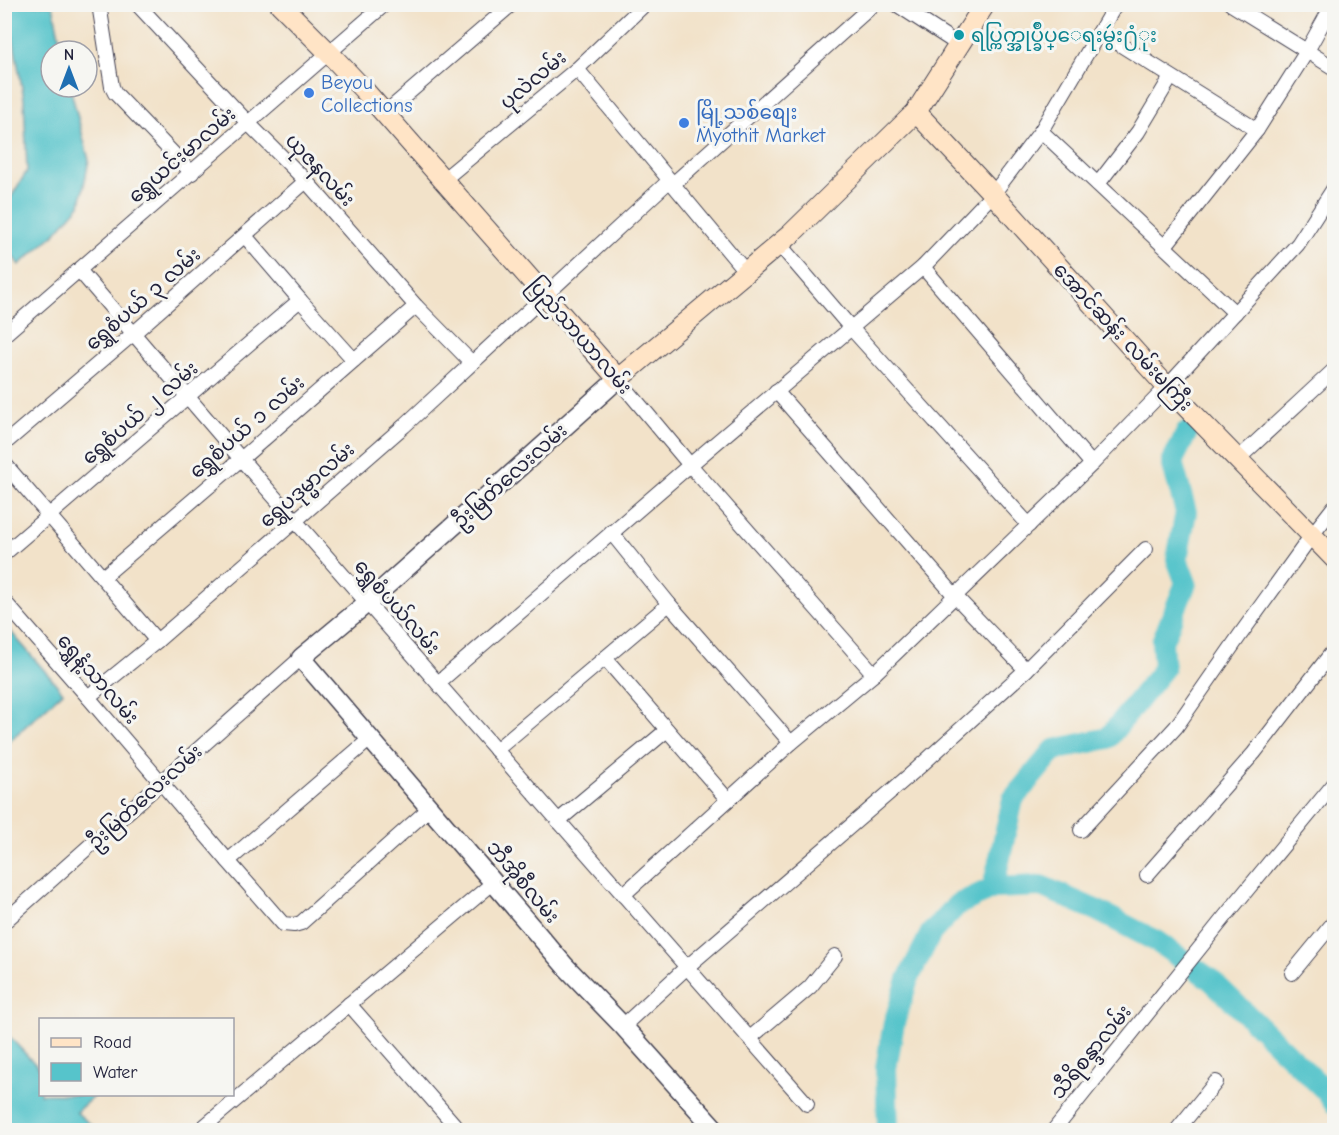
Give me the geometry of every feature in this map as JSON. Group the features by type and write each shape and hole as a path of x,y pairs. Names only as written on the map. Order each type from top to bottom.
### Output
{"main road":[{"name":"ပြည်သာယာလမ်း","path":"280,4 328,52 384,114 618,379"},
{"name":"ဦးမြတ်လေးလမ်း","path":"618,379 779,244 916,112 985,4"},
{"name":"အောင်ဆန်း လမ်းမကြီး","path":"916,112 1167,387 1335,558"}],"street":[{"path":"99,4 112,87 115,93 192,173"},
{"name":"ယုဇနလမ်း","path":"137,4 248,123 306,181 416,306 472,363"},
{"name":"ရွှေယင်းမာလမ်း","path":"4,335 385,4"},
{"path":"384,114 512,4"},
{"name":"ပုလဲလမ်း","path":"443,180 577,69 645,4"},
{"name":"ရွှေပဒုမ္မာလမ်း","path":"88,697 157,641 404,426 545,296 874,4"},
{"path":"896,4 959,45"},
{"path":"438,683 923,267 993,194 1041,131 1116,4"},
{"path":"1231,4 1335,68"},
{"path":"1165,246 1257,130 1307,51 1333,4"},
{"path":"1100,32 1257,130"},
{"path":"577,69 746,272"},
{"path":"1098,184 1138,132 1171,77"},
{"path":"1041,131 1235,313"},
{"name":"ရွှေစံပယ် ၃ လမ်း","path":"4,444 306,181"},
{"path":"623,895 791,743 874,674 1092,464 1167,387 1298,244 1335,188"},
{"path":"245,236 354,360"},
{"path":"779,244 851,328 1029,525"},
{"path":"923,267 1092,464"},
{"name":"ရွှေစံပယ်လမ်း","path":"79,270 241,459 807,1104"},
{"name":"ရွှေစံပယ် ၂ လမ်း","path":"4,554 300,300"},
{"name":"ရွှေစံပယ် ၁ လမ်း","path":"103,577 416,306"},
{"path":"1238,459 1335,369"},
{"name":"ပြည်သာယာလမ်း","path":"618,379 690,465 874,674"},
{"name":"ဦးမြတ်လေးလမ်း","path":"4,922 618,379"},
{"path":"776,391 956,597 1026,669"},
{"path":"4,464 157,641"},
{"path":"1080,830 1176,728 1240,635 1335,507"},
{"path":"612,532 669,604 791,743"},
{"path":"623,1026 687,967 918,768 1026,669 1146,549"},
{"name":"ရွှေနံ့သာလမ်း","path":"4,601 283,924 301,923 430,808"},
{"path":"496,750 669,604"},
{"path":"1147,875 1254,753 1335,650"},
{"name":"ဘီအိုစီလမ်း","path":"301,657 565,966 623,1026 716,1131"},
{"path":"605,658 728,800"},
{"path":"558,821 667,730"},
{"path":"228,861 370,739"},
{"name":"သီရိစန္ဒာလမ်း","path":"1054,1131 1223,919 1335,784"},
{"path":"200,1131 494,882"},
{"path":"1292,973 1335,922"},
{"path":"750,1038 810,987 835,956"},
{"path":"350,1004 459,1131"},
{"path":"1177,1131 1216,1082"}],"water":[{"path":"7,5 53,5 60,39 39,39 39,99 73,99 89,160 80,205 53,236 19,265 11,254 5,258 5,207 27,171 24,99"},
{"path":"5,625 63,692 4,745"},
{"path":"4,1031 39,1068 39,1096 94,1096 76,1112 97,1130 5,1130"}],"waterway":[{"path":"993,888 1013,799 1054,750 1108,738 1164,668 1162,642 1186,583 1177,559 1186,512 1172,462 1187,432"},
{"path":"888,1130 886,1068 894,1023 908,979 931,933 957,905 993,888 1041,886 1098,911 1156,941 1210,979 1326,1091 1334,1103"}],"place":[{"name":"ရပ္ကြက္အုပ္ခ်ဳပ္ေရးမွဴး႐ံုး","path":"959,35"},
{"name":"Beyou Collections","path":"309,93"},
{"name":"မြို့သစ်စျေး Myothit Market","path":"684,123"}]}
